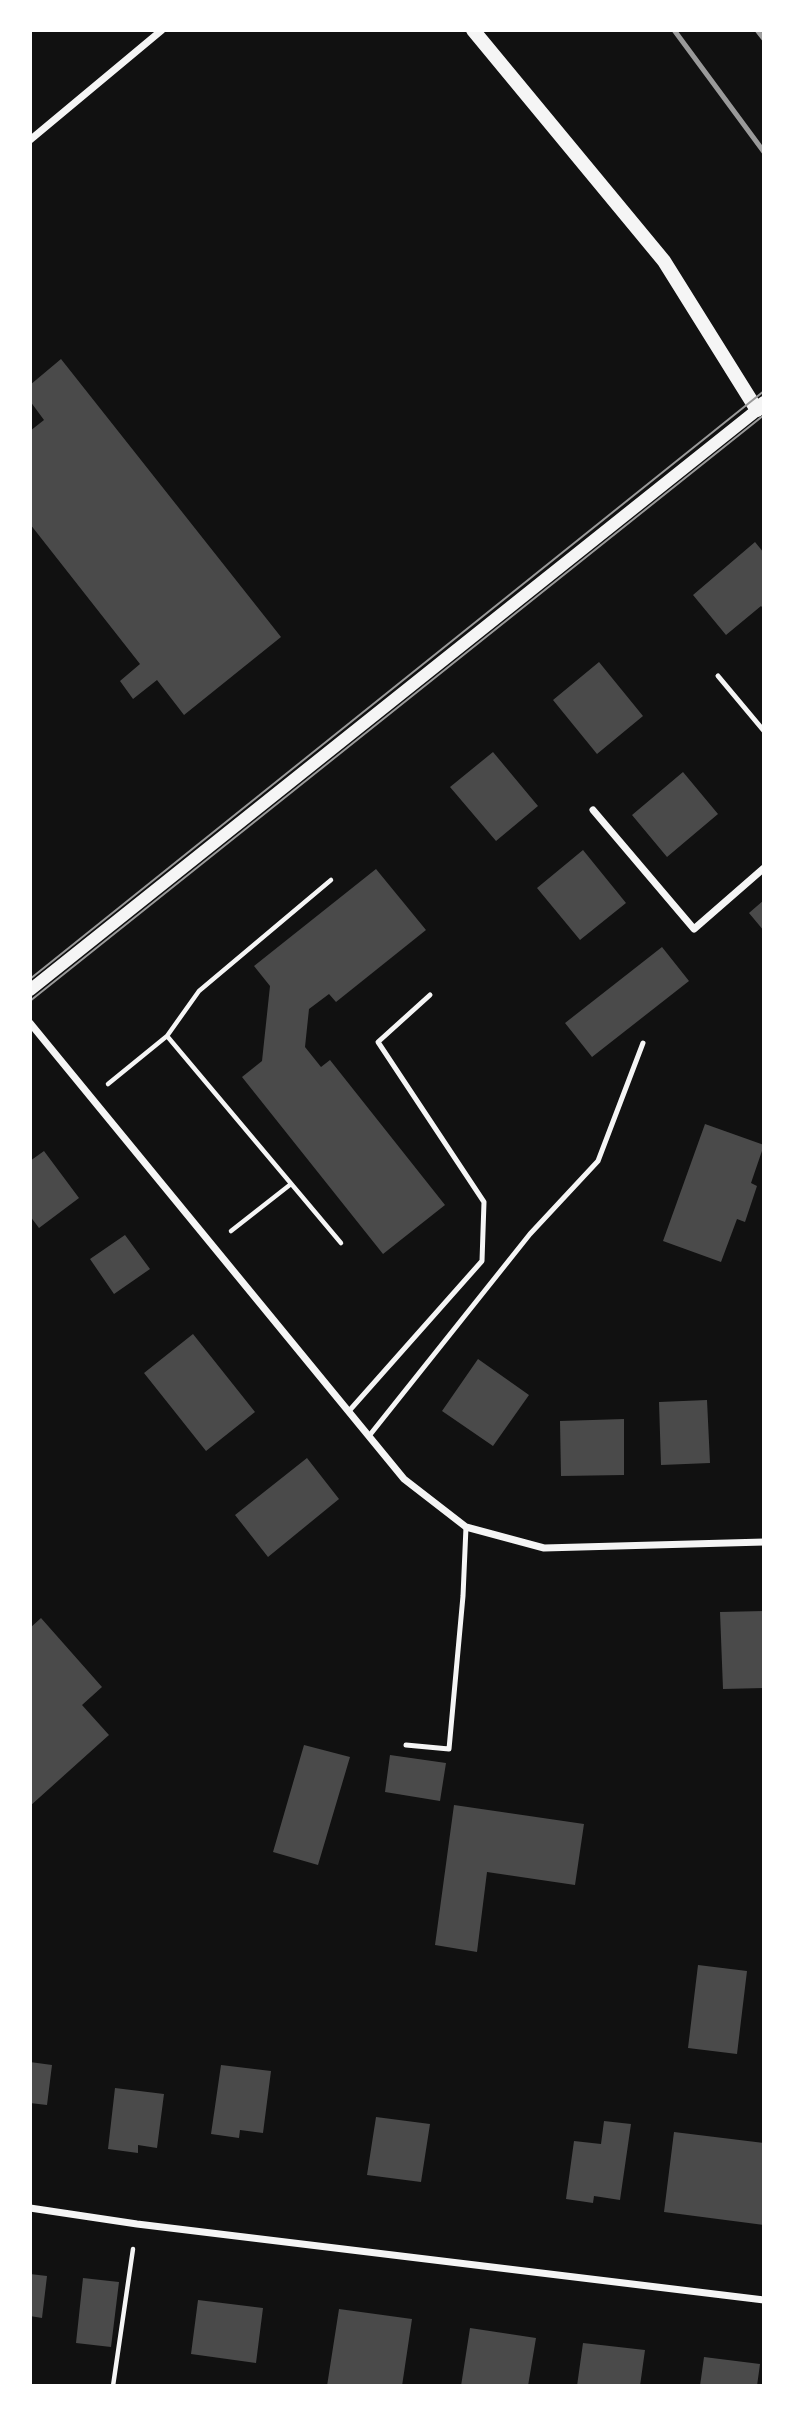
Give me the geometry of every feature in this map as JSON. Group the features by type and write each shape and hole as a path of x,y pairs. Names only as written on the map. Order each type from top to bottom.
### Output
{"main road":[{"path":"473,30 664,261 761,410"}],"street":[{"path":"30,140 162,30"},
{"path":"30,990 761,410"},
{"path":"593,810 694,929 764,867"},
{"path":"30,1023 404,1479 466,1527 544,1548 764,1542"},
{"path":"30,2208 137,2224 764,2300"}],"lane":[{"path":"718,676 764,731"},
{"path":"349,1411 482,1261 484,1202 378,1042 429,995"},
{"path":"369,1436 530,1234 598,1161 643,1042"},
{"path":"406,1745 449,1749 463,1597 466,1527"}],"path":[{"path":"91,1098 167,1036 199,991 331,880"},
{"path":"167,1036 341,1243"},
{"path":"213,1246 291,1184"},
{"path":"113,2386 137,2224"}],"building":[{"path":"61,359 281,637 184,715 157,680 133,699 120,681 140,664 30,524 30,431 44,420 30,401 30,385"},
{"path":"755,542 764,553 764,609 761,606 726,635 693,595"},
{"path":"599,662 643,716 597,754 553,700"},
{"path":"493,752 538,806 496,841 450,787"},
{"path":"683,772 718,814 667,857 632,815"},
{"path":"583,850 626,903 580,940 537,888"},
{"path":"376,869 426,930 336,1002 329,994 309,1009 305,1047 321,1067 330,1060 445,1205 383,1254 242,1077 262,1061 270,986 254,966"},
{"path":"764,900 764,931 749,913"},
{"path":"662,947 689,981 592,1057 565,1023"},
{"path":"705,1124 764,1145 751,1183 757,1186 745,1222 737,1219 721,1262 663,1241"},
{"path":"44,1151 79,1198 39,1228 30,1216 30,1161"},
{"path":"125,1235 150,1269 114,1294 90,1259"},
{"path":"193,1334 255,1412 206,1451 144,1373"},
{"path":"478,1359 529,1395 493,1446 442,1411"},
{"path":"707,1400 710,1463 661,1465 659,1402"},
{"path":"624,1419 624,1475 561,1476 560,1421"},
{"path":"307,1458 339,1499 268,1557 235,1515"},
{"path":"764,1611 764,1688 723,1689 720,1612"},
{"path":"41,1618 102,1687 82,1705 109,1735 30,1806 30,1628"},
{"path":"304,1745 350,1757 318,1865 273,1852"},
{"path":"390,1755 446,1763 440,1801 385,1792"},
{"path":"454,1805 584,1824 575,1885 487,1872 477,1952 435,1945"},
{"path":"698,1965 747,1971 737,2054 688,2048"},
{"path":"30,2062 52,2065 47,2105 30,2103"},
{"path":"221,2065 271,2071 263,2133 240,2130 239,2138 211,2134"},
{"path":"115,2088 164,2094 157,2148 138,2145 138,2153 108,2149"},
{"path":"376,2117 430,2124 421,2182 367,2175"},
{"path":"604,2121 631,2124 620,2200 594,2196 593,2203 566,2199 574,2141 601,2144"},
{"path":"674,2132 764,2143 764,2225 664,2212"},
{"path":"30,2274 47,2276 42,2318 30,2316"},
{"path":"83,2278 119,2282 111,2347 76,2343"},
{"path":"198,2300 263,2308 256,2363 191,2354"},
{"path":"339,2309 412,2319 402,2386 327,2386"},
{"path":"470,2328 536,2338 528,2386 461,2386"},
{"path":"583,2343 645,2350 640,2386 577,2386"},
{"path":"704,2357 760,2364 757,2386 700,2386"}],"tram line":[{"path":"30,979 764,391"},
{"path":"30,1001 764,415"}],"railway":[{"path":"674,30 764,152"},
{"path":"757,30 764,39"}]}
